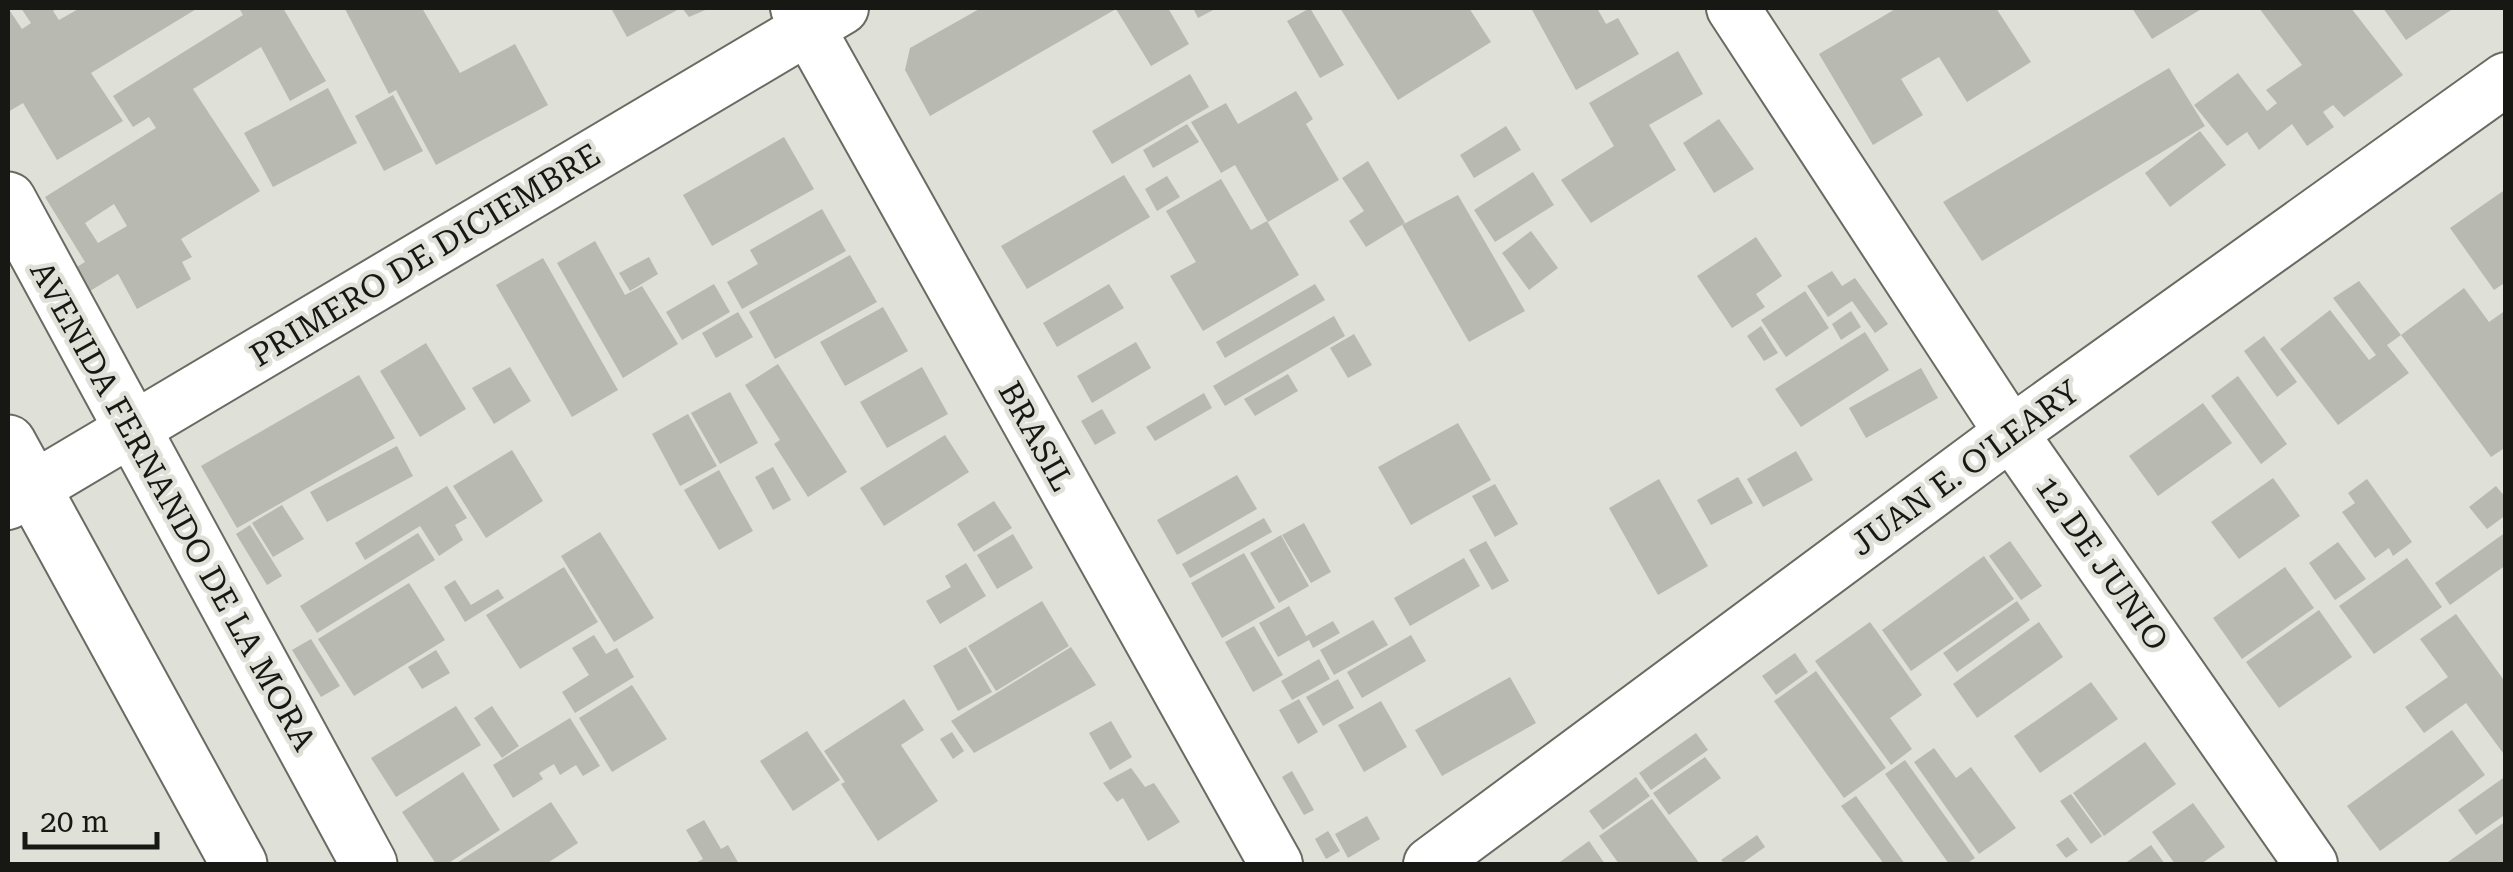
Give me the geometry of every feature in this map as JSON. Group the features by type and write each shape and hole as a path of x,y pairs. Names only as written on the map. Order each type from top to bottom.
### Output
{"main road":[{"name":"AVENIDA FERNANDO DE LA MORA","path":"8,200 369,864"},
{"path":"16,478 239,864"}],"street":[{"name":"12 DE JUNIO","path":"1732,8 2011,433 2311,864"},
{"name":"PRIMERO DE DICIEMBRE","path":"16,478 130,430 815,14"},
{"name":"BRASIL","path":"815,14 1276,864"},
{"name":"JUAN E. O'LEARY","path":"1430,864 2011,433 2506,80"}],"building":[{"path":"8,8 22,29 31,23 21,8 58,8 53,11 59,20 80,8 198,8 91,73 123,121 57,160 23,103 8,112"},
{"path":"239,8 283,8 326,81 290,101 261,47 193,89 260,191 181,239 192,257 182,262 191,279 137,309 118,274 90,291 75,268 85,262 45,197 156,128 149,117 133,127 113,96 243,15","holes":["114,204 127,226 98,243 85,223"]},
{"path":"422,8 460,73 515,44 548,105 436,165 396,90 389,94 345,9"},
{"path":"611,8 681,8 627,37"},
{"path":"682,8 710,8 689,17"},
{"path":"981,8 1168,8 1189,44 1151,66 1116,9 930,116 905,70 910,48"},
{"path":"1193,8 1217,8 1198,18"},
{"path":"1310,8 1344,65 1320,78 1287,21"},
{"path":"1340,8 1469,8 1491,42 1398,100"},
{"path":"1531,8 1597,8 1606,24 1618,18 1639,54 1576,90"},
{"path":"1897,8 1996,8 2031,62 1967,102 1939,57 1901,79 1923,115 1873,145 1819,54"},
{"path":"2132,8 2203,8 2152,39"},
{"path":"2259,8 2351,8 2403,75 2344,117 2333,105 2323,112 2334,127 2307,146 2292,124 2259,150 2247,132 2227,146 2194,105 2238,73 2267,111 2277,103 2266,90 2302,65"},
{"path":"2383,8 2454,8 2406,40"},
{"path":"1678,51 1703,94 1649,125 1676,170 1591,223 1561,180 1614,146 1589,103"},
{"path":"2169,68 2205,126 1982,261 1943,202"},
{"path":"1190,74 1209,107 1112,164 1092,131"},
{"path":"328,88 357,143 273,187 244,133"},
{"path":"1296,91 1313,119 1306,124 1339,180 1268,222 1235,165 1221,173 1191,122 1226,103 1238,124"},
{"path":"393,95 423,151 384,171 355,116"},
{"path":"1719,119 1754,169 1714,193 1683,143"},
{"path":"1187,124 1199,142 1153,168 1143,150"},
{"path":"1506,126 1521,150 1474,178 1460,155"},
{"path":"2200,131 2226,165 2170,207 2145,173"},
{"path":"784,137 814,189 712,246 683,195"},
{"path":"1368,161 1405,223 1366,247 1349,221 1364,211 1342,178"},
{"path":"1533,172 1554,205 1495,242 1474,210"},
{"path":"1124,175 1150,217 1027,289 1001,246"},
{"path":"1167,176 1180,197 1157,211 1145,189"},
{"path":"1221,179 1251,230 1267,221 1299,275 1203,331 1170,276 1196,262 1166,211"},
{"path":"2506,189 2506,282 2494,290 2450,228"},
{"path":"1458,195 1525,311 1469,342 1402,225"},
{"path":"822,209 846,251 742,309 727,282 758,264 750,250"},
{"path":"1531,231 1558,268 1529,290 1502,253"},
{"path":"1756,237 1782,276 1756,294 1765,307 1732,328 1697,276"},
{"path":"595,241 625,295 642,286 678,344 623,378 557,263"},
{"path":"850,255 877,302 775,359 749,312"},
{"path":"649,257 658,274 630,291 619,273"},
{"path":"543,258 618,390 572,417 496,285"},
{"path":"1832,271 1842,286 1855,278 1888,324 1875,333 1852,301 1828,317 1807,286"},
{"path":"2359,281 2401,335 2387,345 2409,373 2338,425 2280,349 2330,310 2369,360 2376,355 2333,298"},
{"path":"714,284 730,312 682,340 666,312"},
{"path":"1109,284 1124,308 1057,347 1043,323"},
{"path":"1315,284 1325,300 1225,358 1216,342"},
{"path":"2464,288 2489,322 2506,310 2506,447 2491,457 2401,335"},
{"path":"1805,291 1829,328 1786,357 1761,320"},
{"path":"883,307 908,351 845,386 820,342"},
{"path":"1851,311 1861,327 1841,340 1832,324"},
{"path":"738,312 753,337 716,358 702,333"},
{"path":"1334,316 1345,336 1225,406 1213,386"},
{"path":"1761,326 1778,353 1764,361 1747,336"},
{"path":"1865,332 1889,370 1801,427 1775,389"},
{"path":"1354,334 1372,365 1348,378 1330,348"},
{"path":"2264,336 2297,382 2277,397 2244,351"},
{"path":"1136,342 1151,368 1092,403 1077,376"},
{"path":"426,343 466,409 420,437 380,371"},
{"path":"778,364 847,472 808,497 774,444 780,440 745,385"},
{"path":"510,367 531,401 494,424 472,388"},
{"path":"922,367 948,414 887,448 860,402"},
{"path":"1921,368 1938,398 1866,438 1849,408"},
{"path":"1288,374 1298,391 1255,416 1244,399"},
{"path":"359,375 395,438 237,528 201,466"},
{"path":"2238,376 2287,444 2261,464 2211,396"},
{"path":"730,392 758,443 720,464 691,413"},
{"path":"1204,393 1212,408 1155,441 1146,427"},
{"path":"2203,403 2232,443 2158,496 2129,456"},
{"path":"1102,409 1116,433 1095,445 1081,421"},
{"path":"688,414 717,466 680,486 652,434"},
{"path":"1458,423 1491,480 1411,525 1378,467"},
{"path":"945,435 969,472 884,526 860,488"},
{"path":"397,446 413,476 327,522 310,492"},
{"path":"512,450 543,501 486,538 453,486"},
{"path":"1796,451 1813,480 1763,507 1747,479"},
{"path":"773,467 791,500 773,510 755,477"},
{"path":"719,470 753,531 719,550 684,490"},
{"path":"1237,475 1257,509 1177,555 1157,520"},
{"path":"1738,477 1753,503 1711,525 1697,500"},
{"path":"2273,478 2300,516 2239,559 2211,522"},
{"path":"1659,479 1708,566 1658,595 1609,508"},
{"path":"2367,479 2412,542 2393,556 2389,548 2375,558 2342,512 2355,503 2348,493"},
{"path":"1495,484 1518,524 1495,537 1472,496"},
{"path":"447,486 467,518 455,525 463,540 439,556 420,526 365,560 355,543"},
{"path":"2496,486 2506,498 2506,515 2487,529 2469,507"},
{"path":"994,501 1012,528 974,552 957,524"},
{"path":"282,505 304,539 273,557 252,523"},
{"path":"1264,518 1272,532 1190,578 1182,564"},
{"path":"1304,523 1331,572 1311,583 1282,535"},
{"path":"250,525 282,576 267,585 236,534"},
{"path":"600,532 654,618 614,642 561,556"},
{"path":"2506,532 2506,565 2450,605 2435,583"},
{"path":"418,533 435,560 317,633 300,606"},
{"path":"1013,534 1033,568 997,589 977,555"},
{"path":"1281,535 1309,586 1279,603 1250,553"},
{"path":"1486,541 1509,581 1492,590 1469,550"},
{"path":"2010,541 2042,586 2021,600 1989,556"},
{"path":"2338,542 2366,579 2335,600 2309,563"},
{"path":"1244,553 1275,608 1222,638 1191,583"},
{"path":"1984,556 2014,599 1911,671 1882,630"},
{"path":"1464,558 1480,586 1410,626 1394,598"},
{"path":"2407,558 2442,607 2374,654 2339,606"},
{"path":"966,563 986,596 940,624 926,601 951,587 945,576"},
{"path":"564,567 598,622 520,669 486,615"},
{"path":"2285,567 2314,608 2242,659 2213,618"},
{"path":"455,580 471,605 498,589 504,598 465,622 444,587"},
{"path":"409,583 445,640 354,696 318,639"},
{"path":"1042,601 1069,646 996,691 968,646"},
{"path":"2017,601 2030,620 1957,672 1943,653"},
{"path":"1289,606 1306,636 1333,621 1340,633 1313,648 1309,640 1278,657 1259,623"},
{"path":"2319,610 2352,657 2279,708 2246,662"},
{"path":"2456,614 2506,683 2506,757 2466,703 2424,733 2405,707 2448,677 2420,639"},
{"path":"1373,620 1388,645 1334,675 1320,650"},
{"path":"1870,622 1922,695 1890,718 1912,749 1891,765 1815,661"},
{"path":"2039,622 2063,657 1977,718 1953,684"},
{"path":"1254,626 1283,675 1253,692 1225,642"},
{"path":"594,635 606,654 617,648 634,677 575,713 562,692 589,675 572,648"},
{"path":"1411,635 1426,661 1362,698 1347,672"},
{"path":"311,639 340,686 321,697 292,650"},
{"path":"966,647 992,692 958,711 933,666"},
{"path":"1071,647 1096,685 974,753 951,721"},
{"path":"436,650 450,673 422,689 408,667"},
{"path":"1795,653 1808,672 1776,695 1762,676"},
{"path":"1319,659 1330,679 1292,700 1281,681"},
{"path":"1816,671 1886,768 1844,798 1774,701"},
{"path":"1510,677 1536,723 1442,776 1415,730"},
{"path":"1338,679 1354,708 1323,726 1306,697"},
{"path":"2091,682 2118,719 2040,773 2014,736"},
{"path":"632,685 667,739 612,772 579,718"},
{"path":"904,699 924,730 901,745 938,801 878,841 824,751"},
{"path":"1299,699 1318,732 1298,744 1279,710"},
{"path":"1381,701 1407,747 1364,772 1338,725"},
{"path":"456,706 481,745 396,797 371,758"},
{"path":"492,706 519,746 502,758 474,718"},
{"path":"570,718 600,766 583,776 576,765 560,775 554,764 539,773 543,779 513,798 493,765"},
{"path":"1111,721 1132,757 1110,770 1089,733"},
{"path":"2452,730 2485,775 2380,851 2347,806"},
{"path":"807,731 840,780 793,811 760,761"},
{"path":"952,732 964,751 953,759 940,739"},
{"path":"1696,733 1708,750 1651,790 1639,773"},
{"path":"2145,742 2176,784 2104,836 2073,793"},
{"path":"1934,748 1956,778 1971,767 2016,828 1979,854 1914,762"},
{"path":"1705,757 1721,778 1669,815 1653,793"},
{"path":"1905,760 1975,858 1966,864 1949,864 1885,774"},
{"path":"1131,768 1145,787 1154,783 1180,822 1148,841 1123,798 1117,802 1103,783"},
{"path":"1292,771 1314,810 1304,815 1282,777"},
{"path":"463,772 500,830 447,864 436,864 402,812"},
{"path":"2506,776 2506,814 2476,835 2458,810"},
{"path":"1636,777 1650,796 1603,830 1589,811"},
{"path":"2071,794 2102,836 2091,844 2060,801"},
{"path":"1856,796 1905,864 1884,864 1841,806"},
{"path":"1652,799 1700,864 1619,864 1599,836"},
{"path":"551,802 578,843 546,864 455,864"},
{"path":"2193,803 2225,847 2201,864 2175,864 2152,832"},
{"path":"1367,816 1380,839 1348,858 1335,834"},
{"path":"704,820 721,849 728,845 739,864 693,864 703,859 686,830"},
{"path":"2506,821 2506,864 2445,864"},
{"path":"1328,831 1340,851 1326,859 1315,839"},
{"path":"1757,835 1765,847 1741,864 1725,864 1721,860"},
{"path":"2068,837 2078,850 2066,858 2056,845"},
{"path":"1589,841 1605,864 1557,864"},
{"path":"2151,845 2165,864 2124,864"}]}
